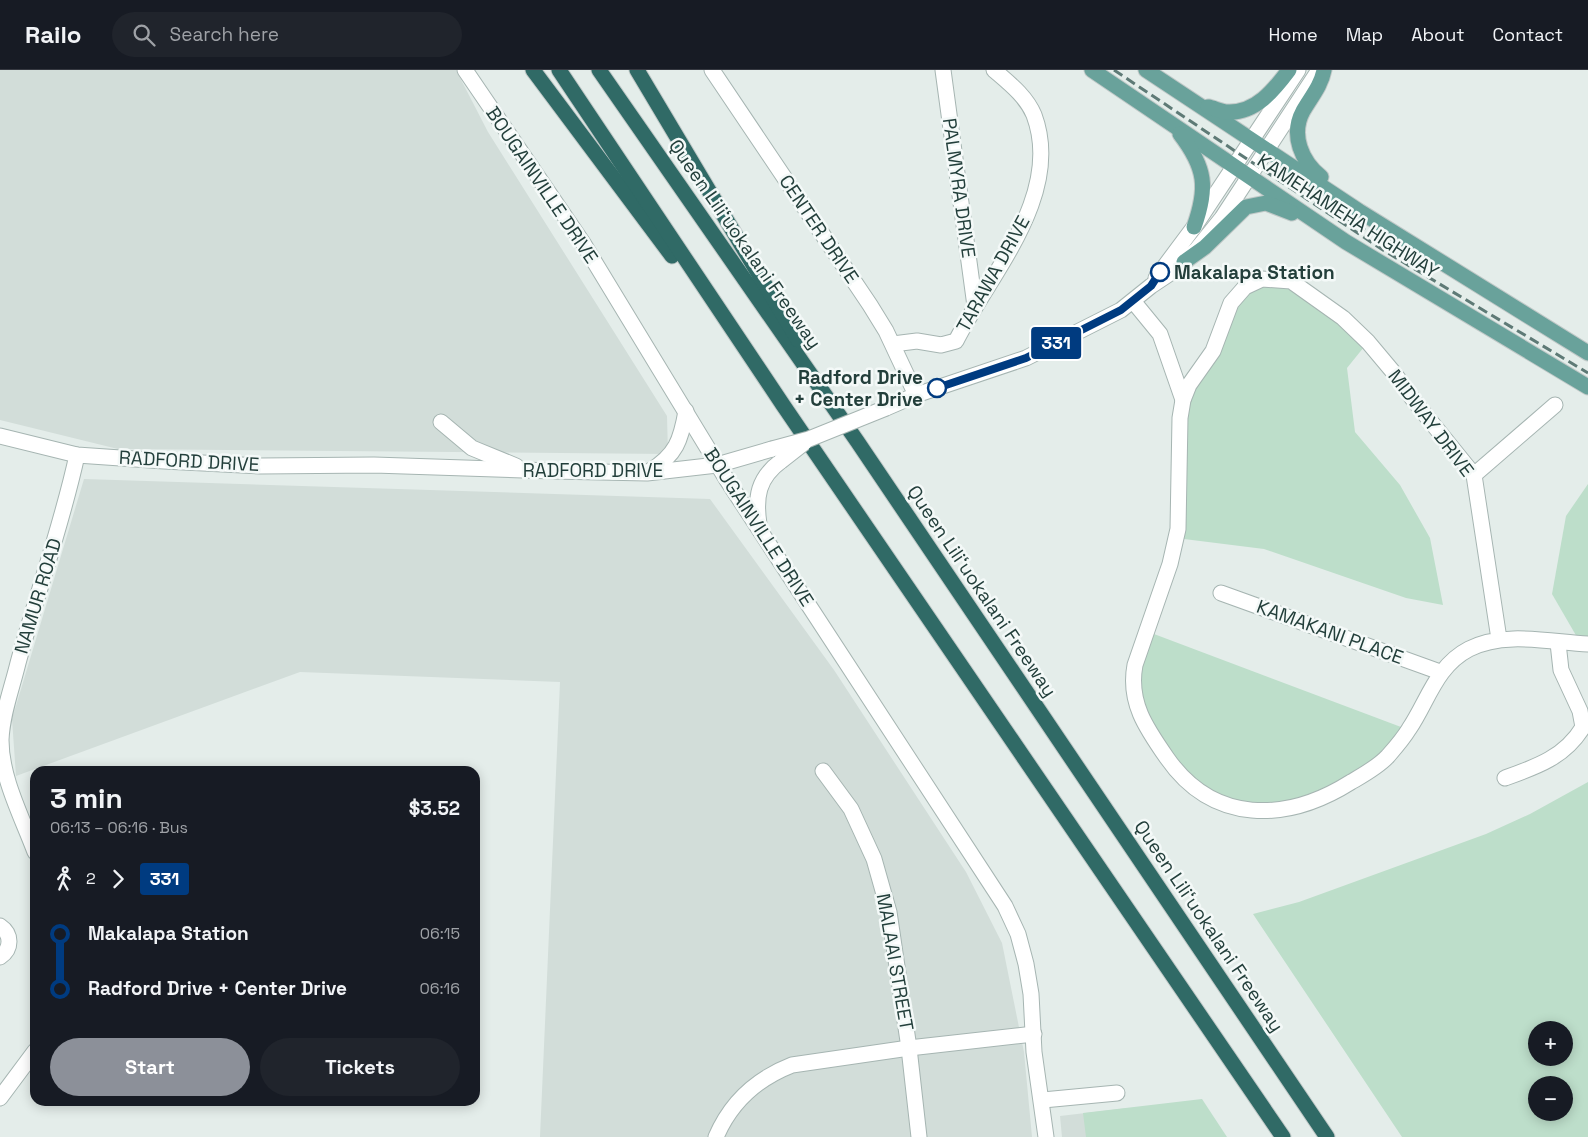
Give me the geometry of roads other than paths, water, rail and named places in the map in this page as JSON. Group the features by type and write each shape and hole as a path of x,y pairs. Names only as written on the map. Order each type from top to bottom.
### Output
{"highway":[{"path":"533,70 783,405"},
{"path":"559,70 783,405 1283,1137"},
{"name":"Queen Liliʻuokalani Freeway","path":"599,70 857,441 1328,1137"},
{"path":"637,70 754,263 857,441"}],"main road":[{"name":"KAMEHAMEHA HIGHWAY","path":"1092,70 1346,242 1588,387"},
{"name":"KAMEHAMEHA HIGHWAY","path":"1146,70 1359,211 1588,353"},
{"path":"1197,104 1228,112 1252,106 1271,95 1289,70"},
{"path":"1324,70 1322,81 1302,113 1298,126 1298,141 1309,168 1359,211"},
{"path":"1172,123 1196,156 1201,171 1203,194 1194,227"},
{"path":"1184,262 1205,246 1241,210 1256,204 1266,203 1278,206 1346,242"}],"street":[{"name":"BOUGAINVILLE DRIVE","path":"465,70 583,243 718,465 998,893 1018,934 1026,964 1031,994 1034,1052 1046,1137"},
{"name":"CENTER DRIVE","path":"712,70 870,306 892,344 916,395"},
{"name":"PALMYRA DRIVE","path":"943,70 975,306"},
{"name":"TARAWA DRIVE","path":"892,344 917,341 949,344 956,341 1025,220 1037,183 1041,148 1034,115 1021,94 994,70"},
{"path":"1151,286 1194,227 1298,70"},
{"path":"759,528 757,493 776,455 810,438 916,395 1026,358 1121,310 1184,262 1214,228 1319,70"},
{"name":"MIDWAY DRIVE","path":"1183,400 1189,384 1213,351 1231,303 1241,291 1262,279 1279,278 1290,281 1343,318 1368,342 1474,475 1499,639"},
{"path":"1133,301 1160,334 1183,400 1178,529 1170,564 1134,664 1132,678 1135,703 1144,723 1183,779 1204,796 1240,808 1262,811 1316,800 1341,788 1386,758 1409,730 1440,672 1449,662 1467,650 1499,639 1588,644"},
{"path":"1474,475 1555,405"},
{"path":"647,472 662,464 674,450 681,438 686,412"},
{"path":"441,422 472,448 524,470"},
{"name":"RADFORD DRIVE","path":"0,436 77,455 260,466 374,465 647,472 718,465 776,455"},
{"name":"NAMUR ROAD","path":"30,839 12,792 3,757 1,739 4,714 69,492 77,455"},
{"name":"KAMAKANI PLACE","path":"1220,593 1440,672"},
{"path":"1505,778 1543,764 1557,756 1583,727 1580,711 1561,670 1558,643"},
{"name":"MALAAI STREET","path":"823,771 851,809 874,859 889,912 909,1048 919,1137"},
{"path":"0,926 8,934 9,939 7,951 0,958"},
{"path":"716,1137 732,1107 744,1093 774,1072 810,1061 1034,1034"},
{"path":"0,1098 30,1058"},
{"path":"1042,1100 1117,1093"}],"railway":[{"path":"1114,70 1383,250 1588,373"},
{"path":"1320,200 1365,230"}],"place":[{"name":"Makalapa Station","path":"1160,272"},
{"name":"Radford Drive + Center Drive","path":"937,388"}]}
